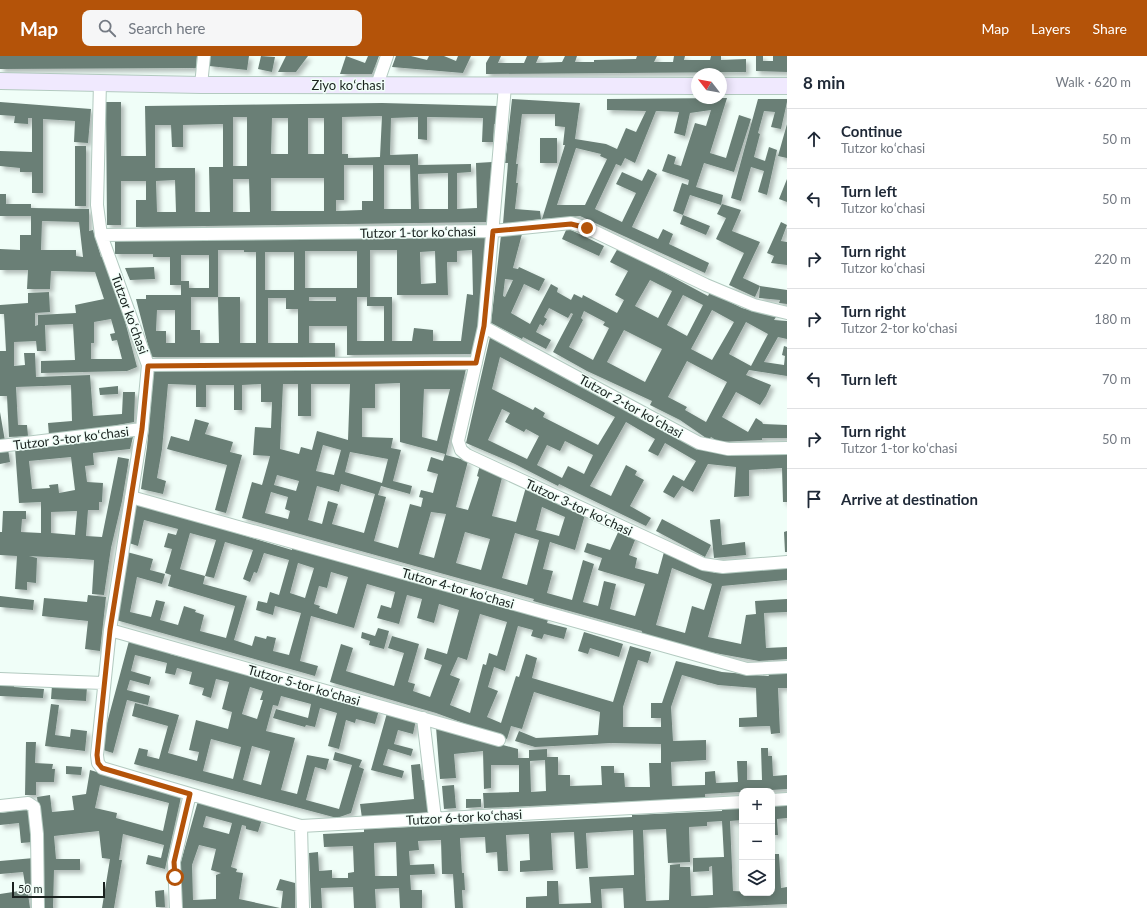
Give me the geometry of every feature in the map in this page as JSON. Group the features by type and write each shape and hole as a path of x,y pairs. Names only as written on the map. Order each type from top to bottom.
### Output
{"street":[{"path":"202,85 204,56"},
{"path":"376,85 387,56"},
{"name":"Ziyo koʻchasi","path":"0,81 202,85 691,86"},
{"name":"Tutzor koʻchasi","path":"100,82 97,205 101,235 148,366 142,429 103,683 97,755 98,763 102,768 190,794"},
{"name":"Tutzor 3-tor koʻchasi","path":"505,86 484,326 458,441 461,450 467,455 703,564 723,567 787,562"},
{"path":"727,86 787,86"},
{"name":"Tutzor 1-tor koʻchasi","path":"101,235 493,231 571,224 580,225 754,305 787,313"},
{"name":"Tutzor 2-tor koʻchasi","path":"484,326 699,444 728,449 787,448"},
{"path":"148,366 476,363"},
{"name":"Tutzor 3-tor koʻchasi","path":"0,446 142,429"},
{"name":"Tutzor 4-tor koʻchasi","path":"131,496 747,669 787,667"},
{"name":"Tutzor 5-tor koʻchasi","path":"110,630 499,740"},
{"path":"0,679 103,683"},
{"path":"423,718 435,818"},
{"path":"176,908 174,862 190,794"},
{"name":"Tutzor 6-tor koʻchasi","path":"190,794 301,826 739,802"},
{"path":"775,800 787,799"},
{"path":"0,806 28,803 34,807 37,834 38,908"},
{"path":"301,826 303,908"}],"building":[{"path":"0,56 197,56 196,68 0,69"},
{"path":"210,56 249,56 247,70 209,66"},
{"path":"261,56 275,57 272,72 258,69"},
{"path":"286,56 308,56 296,72 278,72"},
{"path":"346,56 365,63 368,56 379,56 372,74 340,74"},
{"path":"396,56 411,56 427,60 429,56 444,56 456,61 458,56 471,56 463,73 392,67"},
{"path":"490,56 501,56 498,63 524,63 527,56 539,56 536,63 562,62 565,56 577,56 575,62 636,59 637,56 657,56 654,62 673,62 674,56 685,56 684,60 710,60 711,56 721,56 721,60 746,59 746,72 727,72 727,68 691,68 691,72 486,74 486,63"},
{"path":"756,56 763,56 763,61 773,61 773,56 787,56 787,72 756,71"},
{"path":"691,98 691,104 725,104 710,153 726,158 739,115 751,119 734,172 704,163 696,187 723,195 721,205 690,195 683,215 673,211 682,183 688,185 689,180 662,171 668,154 676,157 674,164 681,166 695,123 706,126 711,110 690,113 685,136 674,133 679,112 656,111 635,163 625,158 621,166 616,164 595,209 622,222 636,193 616,184 622,172 642,181 648,169 657,174 632,227 658,239 663,229 673,234 669,244 709,263 705,273 580,216 542,219 565,145 563,145 565,127 555,126 555,114 522,114 516,164 518,164 516,183 518,183 515,209 540,211 541,219 503,224 508,163 505,163 512,99 580,103 575,139 606,144 617,149 626,128 636,132 646,111 607,110 607,99","holes":["576,148 601,154 600,156 607,159 585,205 557,205"]},
{"path":"758,99 787,99 787,102 781,129 771,127 775,112 764,111 758,133 760,134 754,157 765,161 769,147 777,150 767,195 758,192 764,171 751,167 741,201 731,198"},
{"path":"0,102 91,109 88,143 74,142 75,121 43,119 43,193 32,193 32,172 20,172 20,168 0,166 0,151 32,152 32,118 28,118 28,124 14,123 15,116 0,115"},
{"path":"106,102 121,102 121,156 146,156 145,106 382,103 498,106 497,124 494,124 493,142 482,142 483,118 427,117 427,140 418,139 418,117 391,118 390,155 418,154 418,165 471,164 471,172 457,173 457,209 477,208 476,163 492,162 488,222 136,227 136,200 146,200 146,181 121,181 121,225 107,225","holes":["382,116 380,157 348,158 348,154 342,154 342,117","233,117 247,117 247,166 233,166","272,118 288,118 288,154 271,154","308,118 324,118 324,154 308,154","223,124 223,167 209,167 210,212 195,212 195,168 155,168 155,125 171,125 172,147 183,147 183,125","344,165 373,165 373,201 362,201 362,210 336,211 336,200 344,200","384,165 410,165 411,209 384,209","448,173 448,209 419,209 418,174","271,178 324,178 324,211 271,211","233,179 249,179 250,212 233,212","175,180 176,212 157,212 156,181"]},
{"path":"787,124 787,158 778,156"},
{"path":"540,138 557,138 557,163 540,163"},
{"path":"75,146 86,146 86,206 75,206"},
{"path":"787,179 787,202 779,199"},
{"path":"0,194 6,194 6,204 31,204 31,208 89,209 89,231 93,230 101,257 121,306 137,367 127,371 41,373 41,361 75,360 73,324 45,325 46,351 37,351 36,341 14,342 14,366 25,365 24,353 35,353 36,377 90,375 93,416 122,414 123,392 135,392 134,422 85,431 49,435 48,423 72,421 71,385 16,387 18,425 27,425 28,436 9,437 7,396 0,396 0,351 6,351 4,314 0,314 0,305 28,303 28,293 49,292 50,312 35,313 35,326 38,325 38,315 76,313 75,305 104,299 95,272 51,271 50,289 27,289 28,270 0,270 0,249 20,250 20,235 31,235 31,216 0,216","holes":["42,221 79,222 83,257 76,256 76,250 41,250","111,319 115,333 110,334 112,341 117,340 122,359 91,359 91,343 94,343 94,322"]},
{"path":"722,204 741,210 732,231 760,242 743,278 760,286 755,297 729,285 744,253 716,239 726,218 717,214"},
{"path":"683,215 710,226 706,235 680,224"},
{"path":"781,222 787,225 781,241 787,242 787,265 771,263 774,256 767,253"},
{"path":"567,228 604,246 599,256 562,239"},
{"path":"522,234 513,268 518,269 519,267 545,279 539,291 524,284 511,313 530,324 551,284 558,288 557,292 571,300 574,294 582,298 583,295 617,313 624,300 615,295 628,271 610,262 618,248 708,296 710,292 742,308 776,317 774,320 787,321 787,339 778,337 764,362 784,365 785,356 782,355 784,346 787,347 787,376 749,370 746,375 771,385 766,396 760,405 736,392 722,417 748,432 756,418 763,424 787,425 787,438 762,438 762,440 719,442 711,437 709,440 680,420 650,405 652,401 587,371 553,352 573,314 571,313 568,318 549,308 544,317 547,319 543,326 540,324 536,332 551,340 546,349 523,337 522,339 491,323 501,235","holes":["505,279 513,280 505,297 503,296","650,280 672,291 658,318 635,306","683,295 703,305 687,336 667,325","712,310 734,322 712,360 691,349","584,311 605,322 603,325 609,328 593,360 569,347 583,320 581,318","746,322 768,334 751,366 729,354","624,330 662,349 645,382 607,362","687,361 727,382 706,422 685,410 687,407 668,397"]},
{"path":"486,236 482,295 474,354 347,355 347,326 309,326 309,343 335,343 335,357 151,357 136,299 146,299 146,295 181,295 181,285 170,285 170,257 153,257 153,254 115,254 115,241","holes":["218,250 244,250 244,252 256,252 256,343 240,343 240,297 218,297","370,250 397,250 397,295 448,295 447,262 457,262 457,251 472,250 473,295 467,294 461,341 433,341 433,330 414,328 412,341 392,341 392,297 370,297","305,251 357,251 357,288 305,288","435,251 436,283 421,284 420,252","265,252 294,252 294,290 265,290","181,255 209,255 209,288 189,288 189,281 181,281","191,297 218,297 219,343 200,343 200,330 191,330","309,297 336,297 336,301 309,301","357,297 367,297 367,306 384,306 384,341 357,341","268,298 286,298 286,309 298,309 298,343 268,343","157,310 175,310 175,343 166,343 166,331 156,331"]},
{"path":"154,267 155,279 130,280 125,268"},
{"path":"760,286 787,290 787,304 779,303 780,300 759,298"},
{"path":"490,337 621,404 702,450 749,455 787,453 787,502 783,502 782,468 749,470 749,496 734,497 736,467 708,464 693,492 682,486 674,498 663,492 673,475 684,481 696,461 665,443 658,456 648,451 655,439 626,422 590,486 611,496 626,465 637,471 635,475 644,480 630,506 651,518 646,526 559,484 558,486 515,464 466,443","holes":["500,357 615,417 598,445 543,417 545,413 535,407 533,410 492,389","502,409 510,413 505,422 524,432 526,429 539,436 527,459 488,440","565,441 593,455 584,474 568,466 562,478 537,465 547,445 560,451"]},
{"path":"466,369 446,455 468,461 456,507 468,510 479,477 477,476 480,465 503,474 492,516 516,522 526,487 586,511 575,550 550,542 543,569 553,571 547,593 572,600 583,560 594,564 583,602 598,606 604,581 616,584 610,609 635,616 645,584 598,570 602,558 584,552 587,543 610,550 620,528 637,535 629,555 637,558 635,568 658,574 664,552 715,573 787,566 787,580 722,586 708,637 741,644 746,615 756,614 755,601 787,599 787,612 764,613 766,648 787,647 787,659 759,661 693,649 641,635 642,631 533,601 534,599 242,518 252,482 262,485 270,456 253,455 255,427 271,428 272,402 261,402 261,384 242,385 242,410 234,410 234,385 206,385 206,407 196,407 196,385 168,384 162,449 157,478 166,481 163,494 141,489 147,447 154,370","holes":["400,383 400,442 445,454 443,461 431,457 427,471 438,474 433,493 421,490 419,497 423,498 421,507 410,504 398,548 374,541 386,497 378,495 381,486 410,494 412,486 393,481 401,450 391,448 393,438 362,437 362,408 375,408 375,384","283,384 298,384 298,416 311,416 311,384 350,384 348,440 317,431 312,450 301,447 299,454 280,449","424,389 450,389 437,441 422,437","323,445 341,450 334,475 316,471","350,452 388,459 382,483 345,472","277,475 299,481 296,491 274,485","341,484 375,494 364,533 332,524 338,504 328,501 322,524 308,520 317,486 339,492","271,492 288,497 285,509 290,511 288,519 265,513","542,507 565,517 559,536 536,530","431,512 446,514 434,558 419,554","465,532 490,539 481,570 456,563","515,533 539,540 527,585 502,578","672,568 712,584 704,610 692,606 685,633 656,625"]},
{"path":"118,386 118,394 100,395 99,388"},
{"path":"0,412 5,441 0,442"},
{"path":"195,419 209,423 205,434 233,442 230,452 242,455 226,513 215,510 227,465 167,449 171,436 189,441"},
{"path":"133,437 130,449 93,453 94,465 85,466 87,482 103,483 102,502 99,502 99,510 88,510 86,536 102,537 118,457 129,459 122,501 111,548 104,595 92,594 94,560 67,558 29,556 37,558 36,583 27,582 27,590 15,589 17,556 0,555 0,532 2,532 3,511 26,511 26,519 22,519 21,532 41,533 41,502 19,503 15,448 82,440 83,443","holes":["71,457 75,490 59,493 58,484 49,485 50,488 32,489 29,461","77,511 75,535 51,533 51,512"]},
{"path":"8,449 10,462 0,464 0,450"},
{"path":"136,503 292,550 292,547 548,620 547,623 567,628 564,639 544,634 542,639 531,636 533,630 518,626 505,671 494,667 488,687 498,691 487,717 501,723 516,676 519,677 526,654 537,658 532,678 613,702 630,646 651,652 648,663 638,660 623,707 623,727 661,727 661,718 651,718 651,703 662,703 676,661 722,672 769,676 768,674 787,673 787,688 778,688 780,733 771,734 770,726 739,727 739,718 757,717 756,688 718,685 682,675 671,707 673,741 706,740 706,760 671,762 672,786 705,785 705,772 715,771 716,783 738,782 737,761 747,761 747,780 762,780 761,748 768,748 768,756 772,756 773,776 787,775 787,789 739,788 739,792 705,794 705,798 484,808 483,793 519,792 519,765 491,765 491,788 484,789 483,751 454,754 456,778 440,779 436,727 518,749 518,758 529,758 529,750 547,749 547,757 558,757 558,775 570,775 570,786 602,785 601,766 614,766 614,773 624,773 625,787 650,787 649,763 661,763 661,744 611,743 535,747 515,741 519,731 536,738 598,735 600,712 534,692 522,729 511,726 507,739 436,713 330,682 341,644 353,648 346,671 394,686 404,653 388,648 392,636 419,644 408,682 415,684 413,691 430,697 442,665 424,659 427,648 447,654 459,610 439,604 434,623 417,618 422,599 407,595 399,624 377,618 381,605 391,608 395,592 367,584 354,628 311,616 300,661 318,666 315,676 116,620 127,563 124,562 127,552 153,559 150,570 165,574 162,584 137,577 130,612 151,617 156,600 165,602 160,620 178,625 184,606 196,610 195,612 204,615 200,631 226,638 235,606 168,586 171,575 165,573 172,549 164,547 168,533 176,535 178,529 144,520 138,546 129,543","holes":["190,533 216,540 205,576 180,569","225,542 253,550 243,579 250,582 254,572 257,573 264,553 289,560 279,595 270,592 267,603 258,601 256,610 273,615 275,606 301,613 289,655 273,651 276,638 267,636 266,639 255,636 252,646 234,640 247,596 203,584 205,576 214,578","298,563 314,568 305,598 290,593","331,572 348,577 337,614 319,608 320,606 314,604 319,586 327,588","480,614 507,622 497,656 489,653 486,665 483,664 470,713 450,705 460,679 450,675 458,657 467,660","545,760 546,791 531,792 530,761"]},
{"path":"662,519 711,545 705,557 656,531"},
{"path":"720,519 722,545 745,542 746,555 714,558 710,520"},
{"path":"787,531 787,552 785,552 784,532"},
{"path":"88,595 106,597 100,651 85,649 88,621 42,616 44,598 87,602"},
{"path":"0,596 34,600 33,610 0,607"},
{"path":"378,628 389,631 384,649 369,645 370,641 361,638 362,632 375,636"},
{"path":"584,632 623,644 619,657 590,648 588,654 578,651"},
{"path":"129,641 170,652 170,654 379,710 375,724 356,719 355,723 346,720 339,749 328,746 337,713 320,708 315,727 306,725 305,727 273,718 276,709 308,718 311,704 281,696 278,706 273,705 266,731 295,738 281,790 297,794 307,755 329,759 326,770 315,767 306,800 339,809 352,765 333,760 335,752 362,760 359,767 364,769 351,813 337,818 134,764 139,748 148,750 147,756 159,759 168,726 132,716 135,703 179,715 168,753 197,761 199,752 189,750 196,720 228,729 232,712 222,709 229,682 216,679 211,698 202,695 204,688 189,684 192,672 177,668 175,675 165,673 167,663 135,655 131,671 151,677 149,685 130,680 127,690 150,696 148,705 127,700 113,753 100,749","holes":["250,687 263,691 260,700 263,700 257,719 242,714","211,739 241,747 233,779 203,771","252,746 270,751 261,785 243,780"]},
{"path":"0,682 15,683 14,687 44,689 43,698 0,696"},
{"path":"52,685 87,687 86,701 51,699"},
{"path":"51,704 59,705 55,735 70,737 71,729 87,731 85,751 45,746"},
{"path":"387,713 416,720 413,734 398,730 394,744 413,749 411,756 388,749 383,765 404,771 402,778 371,770"},
{"path":"26,742 36,742 35,763 53,764 52,769 55,769 54,782 36,782 36,795 25,795"},
{"path":"420,764 422,780 424,780 428,812 362,818 360,804 414,799 411,765"},
{"path":"66,766 82,767 81,775 66,774"},
{"path":"90,770 181,797 165,869 146,864 148,855 161,858 164,845 123,834 119,860 122,860 114,908 102,908 110,859 102,858 99,831 54,836 56,859 80,859 80,870 54,870 53,908 41,908 40,824 37,797 50,795 52,812 74,810 72,796 86,794","holes":["100,785 169,803 163,831 116,818 117,813 95,808"]},
{"path":"454,785 456,808 444,809 442,786"},
{"path":"466,799 481,799 481,807 466,808"},
{"path":"198,801 262,819 258,832 246,829 246,826 242,825 231,867 237,869 236,872 243,873 239,899 280,908 182,908 180,865","holes":["206,816 232,823 229,834 203,827","199,845 216,849 211,870 221,873 216,875 216,899 193,900 192,865"]},
{"path":"787,805 787,818 777,819 778,835 775,835 775,806"},
{"path":"739,807 739,820 730,821 733,891 739,891 739,896 775,896 775,854 779,854 781,888 787,887 787,904 707,908 624,908 623,888 601,889 602,908 526,908 526,897 547,896 547,881 558,881 559,904 591,903 589,877 634,875 633,830 586,833 588,868 576,869 574,832 551,833 553,870 520,872 520,861 530,860 529,834 506,835 508,871 498,871 497,852 486,853 485,837 460,838 462,873 464,873 465,890 462,890 463,908 455,908 453,874 442,874 441,840 418,841 419,850 409,851 410,865 434,864 435,874 410,875 411,890 422,890 422,908 400,908 399,888 375,889 376,908 354,908 353,887 321,888 322,908 311,908 309,853 318,852 319,871 332,870 332,878 348,878 348,873 354,872 353,846 324,847 323,834 364,832 364,829 632,817 632,815 722,811 722,809","holes":["722,821 724,857 693,858 693,872 709,871 709,867 712,866 713,895 691,896 690,867 680,867 680,864 670,865 669,900 646,901 643,830 666,829 668,863 690,862 689,827 707,826 707,822","396,842 397,876 375,876 374,843"]},
{"path":"30,809 33,842 21,843 19,823 0,825 0,813"},
{"path":"34,858 36,892 28,894 30,908 0,908 0,894 26,890 23,872 0,874 0,861"},
{"path":"280,879 295,883 295,908 281,908 283,891 276,890"},
{"path":"164,890 165,907 156,907 155,891"}],"route":[{"path":"175,877 174,862 190,794 102,768 98,763 97,755 103,683 142,429 148,366 476,363 484,326 493,231 571,224 580,225 587,228"}]}
